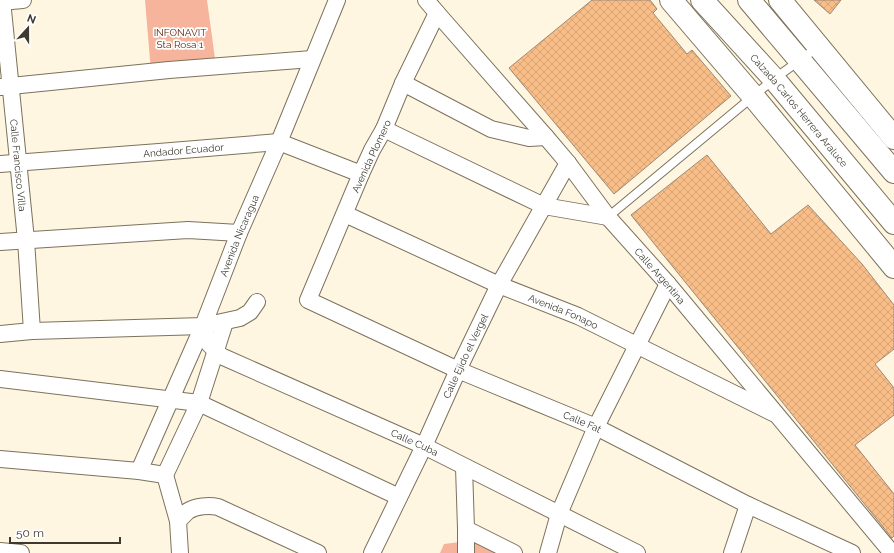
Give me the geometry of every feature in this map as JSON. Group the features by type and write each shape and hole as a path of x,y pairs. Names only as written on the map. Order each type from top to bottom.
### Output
{"street":[{"path":"1,1 23,0"},
{"name":"Avenida Nicaragua","path":"139,471 171,400 239,233 279,142 312,59 338,0"},
{"name":"Calle Argentina","path":"426,0 568,163 608,217 668,284 892,553"},
{"path":"671,0 753,96 894,267"},
{"name":"Calzada Carlos Herrera Araluce","path":"702,0 774,79 894,223"},
{"path":"749,0 894,172"},
{"path":"780,0 894,138"},
{"name":"Calle Francisco Villa","path":"1,1 5,87 18,163 26,240 32,330"},
{"name":"Avenida Plomero","path":"308,300 361,174 384,129 403,83 437,13"},
{"path":"5,87 169,70 312,59"},
{"path":"403,83 490,129 529,138 546,137"},
{"path":"384,129 544,206 608,217"},
{"name":"Andador Ecuador","path":"0,164 279,142 361,174"},
{"name":"Calle Ejido el Vergel","path":"372,553 499,285 568,163"},
{"name":"Avenida Fonapo","path":"345,214 499,285 578,316 778,416"},
{"path":"0,242 188,230 239,233"},
{"path":"548,553 559,514 596,427 668,284"},
{"name":"Calle Fat","path":"308,300 458,370 596,427 748,505 852,553"},
{"path":"0,334 32,330 202,326 240,318 250,312 257,302"},
{"path":"180,553 178,521 165,475 199,403 225,322"},
{"name":"Calle Cuba","path":"202,326 209,344 221,356 424,446 637,553"},
{"path":"0,379 199,403 398,497"},
{"path":"0,458 139,471 165,475"},
{"path":"464,467 466,553"},
{"path":"732,553 748,505"},
{"path":"178,521 188,511 199,507 218,507 318,553"},
{"path":"466,529 514,553"}],"lane":[{"path":"608,217 753,96 818,47"}],"green space":[{"name":"INFONAVIT Sta Rosa 1","path":"145,0 207,0 216,66 151,72"},
{"path":"475,540 502,553 440,553 444,544"}],"building":[{"path":"592,0 650,0 657,9 653,13 687,54 692,50 731,96 614,194 509,68"},
{"path":"814,0 841,0 830,14"},
{"path":"707,155 771,234 808,205 862,264 894,305 894,349 875,364 894,388 894,415 855,445 894,494 894,536 892,538 631,215"}]}
